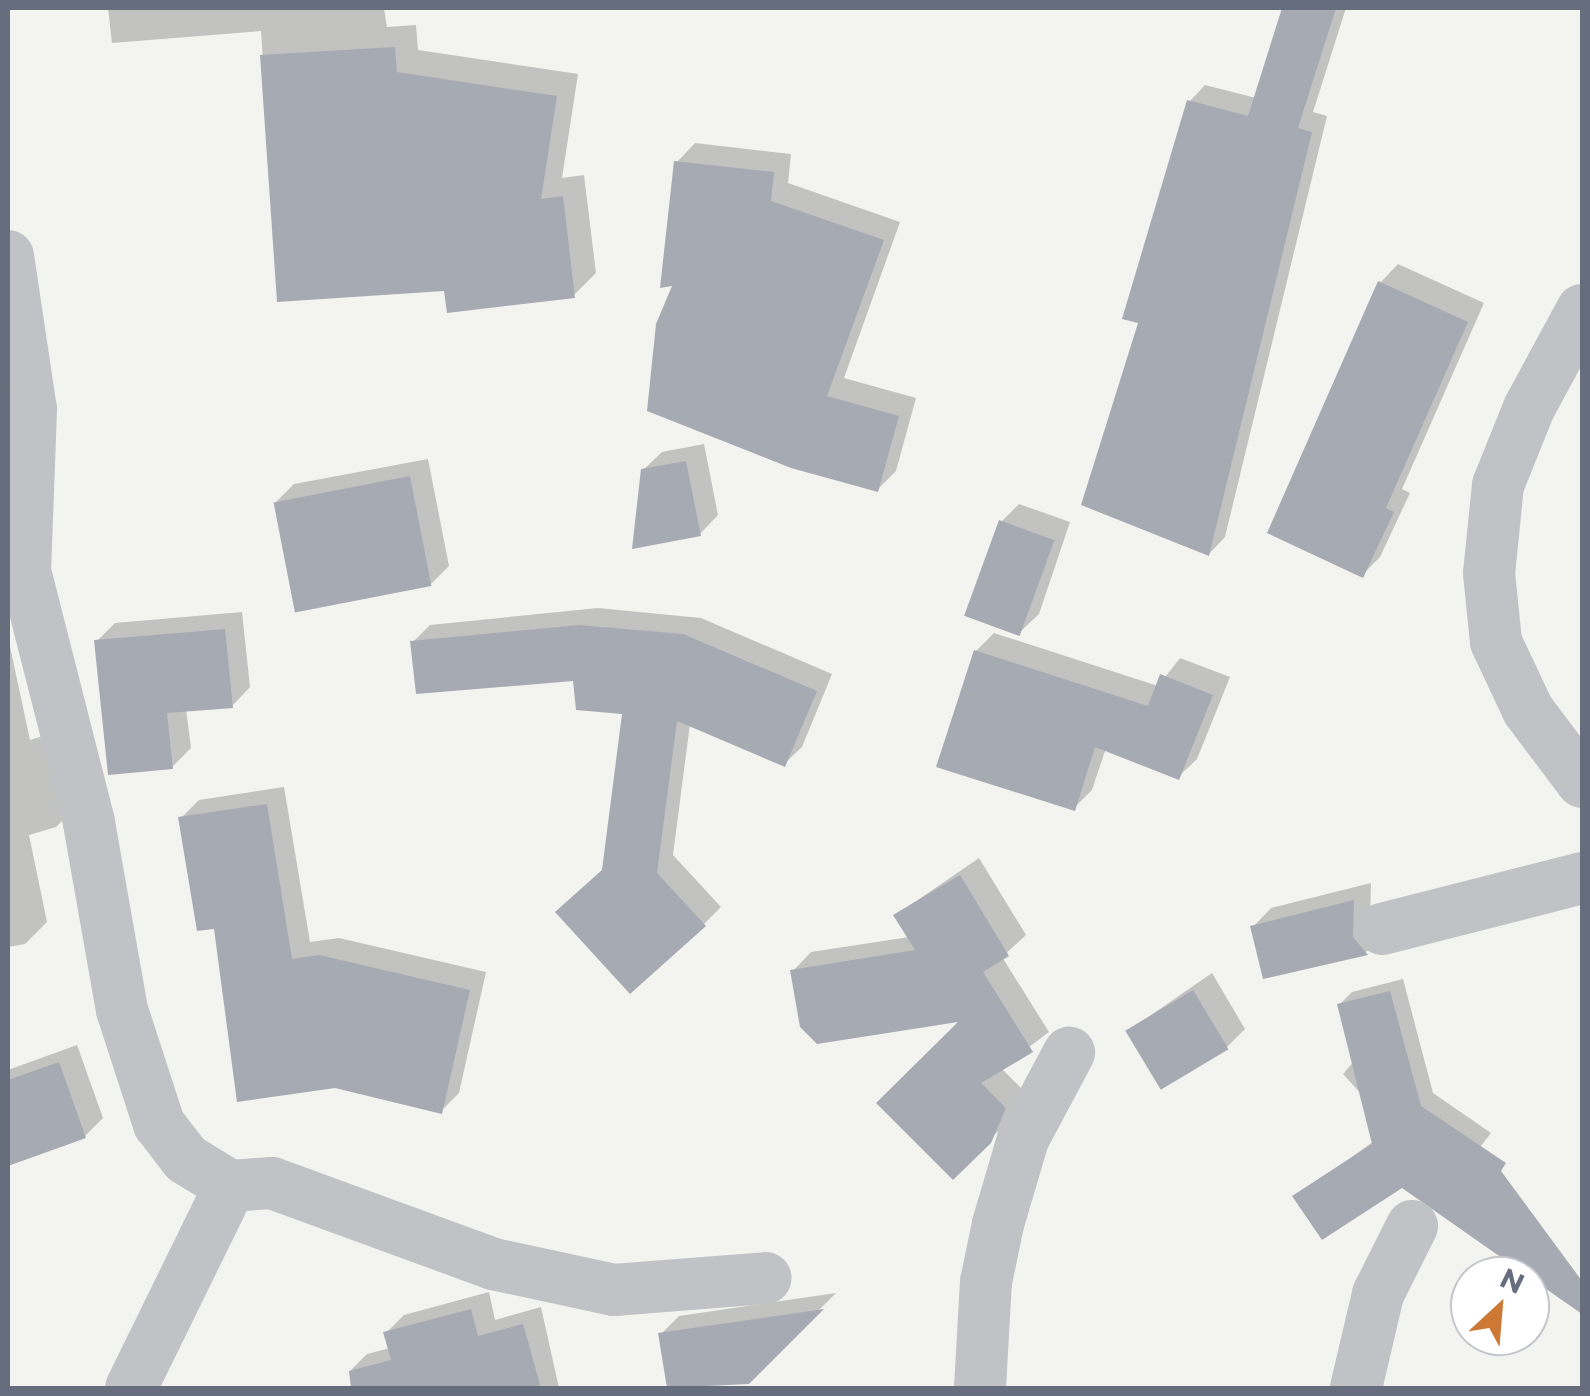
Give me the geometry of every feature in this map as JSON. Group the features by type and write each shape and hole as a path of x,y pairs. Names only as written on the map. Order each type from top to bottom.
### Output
{"street":[{"path":"8,256 17,282 31,410 26,571 85,805 122,1010 158,1124 186,1158 230,1186 272,1183 493,1264 614,1290 766,1278"},
{"path":"1582,310 1537,393 1498,485 1489,573 1496,642 1528,710 1582,782"},
{"path":"1382,928 1582,878"},
{"path":"980,1388 986,1282 998,1224 1024,1139 1069,1053"},
{"path":"131,1388 230,1186"},
{"path":"1356,1388 1378,1294 1412,1226"}],"building":[{"path":"1282,8 1336,8 1298,128 1312,132 1209,556 1081,505 1138,323 1122,319 1187,100 1248,116"},
{"path":"395,47 397,72 557,96 541,199 563,196 575,298 447,313 444,291 277,302 260,55"},
{"path":"674,161 774,172 771,201 884,240 827,396 899,416 878,492 791,468 647,411 656,324 672,286 660,288"},
{"path":"1378,281 1468,322 1386,508 1394,512 1363,578 1267,533"},
{"path":"686,461 701,536 632,549 641,469"},
{"path":"410,476 431,586 295,612 274,503"},
{"path":"999,520 1054,540 1020,636 964,616"},
{"path":"579,625 683,634 817,691 785,767 677,721 657,873 706,926 630,994 555,912 602,870 622,714 576,710 573,681 416,694 410,641"},
{"path":"225,629 233,708 167,713 173,769 108,775 94,640"},
{"path":"974,650 1148,706 1160,674 1213,695 1179,780 1095,747 1075,811 936,767"},
{"path":"267,804 292,959 319,955 470,990 442,1114 335,1088 237,1102 214,929 197,931 178,817"},
{"path":"960,875 1009,956 983,972 1033,1052 981,1083 1006,1108 991,1143 953,1180 876,1103 958,1022 817,1044 800,1027 790,970 915,950 893,915"},
{"path":"1354,900 1353,937 1368,955 1263,979 1250,926"},
{"path":"1193,990 1229,1049 1161,1090 1125,1031"},
{"path":"1390,991 1421,1106 1506,1163 1501,1171 1582,1281 1582,1314 1550,1292 1550,1256 1499,1256 1402,1188 1322,1240 1292,1196 1372,1144 1337,1004"},
{"path":"59,1062 86,1138 8,1166 8,1080"},
{"path":"471,1309 478,1336 523,1324 541,1388 351,1388 349,1371 391,1360 383,1332"},
{"path":"824,1309 749,1384 667,1388 658,1333"}]}
